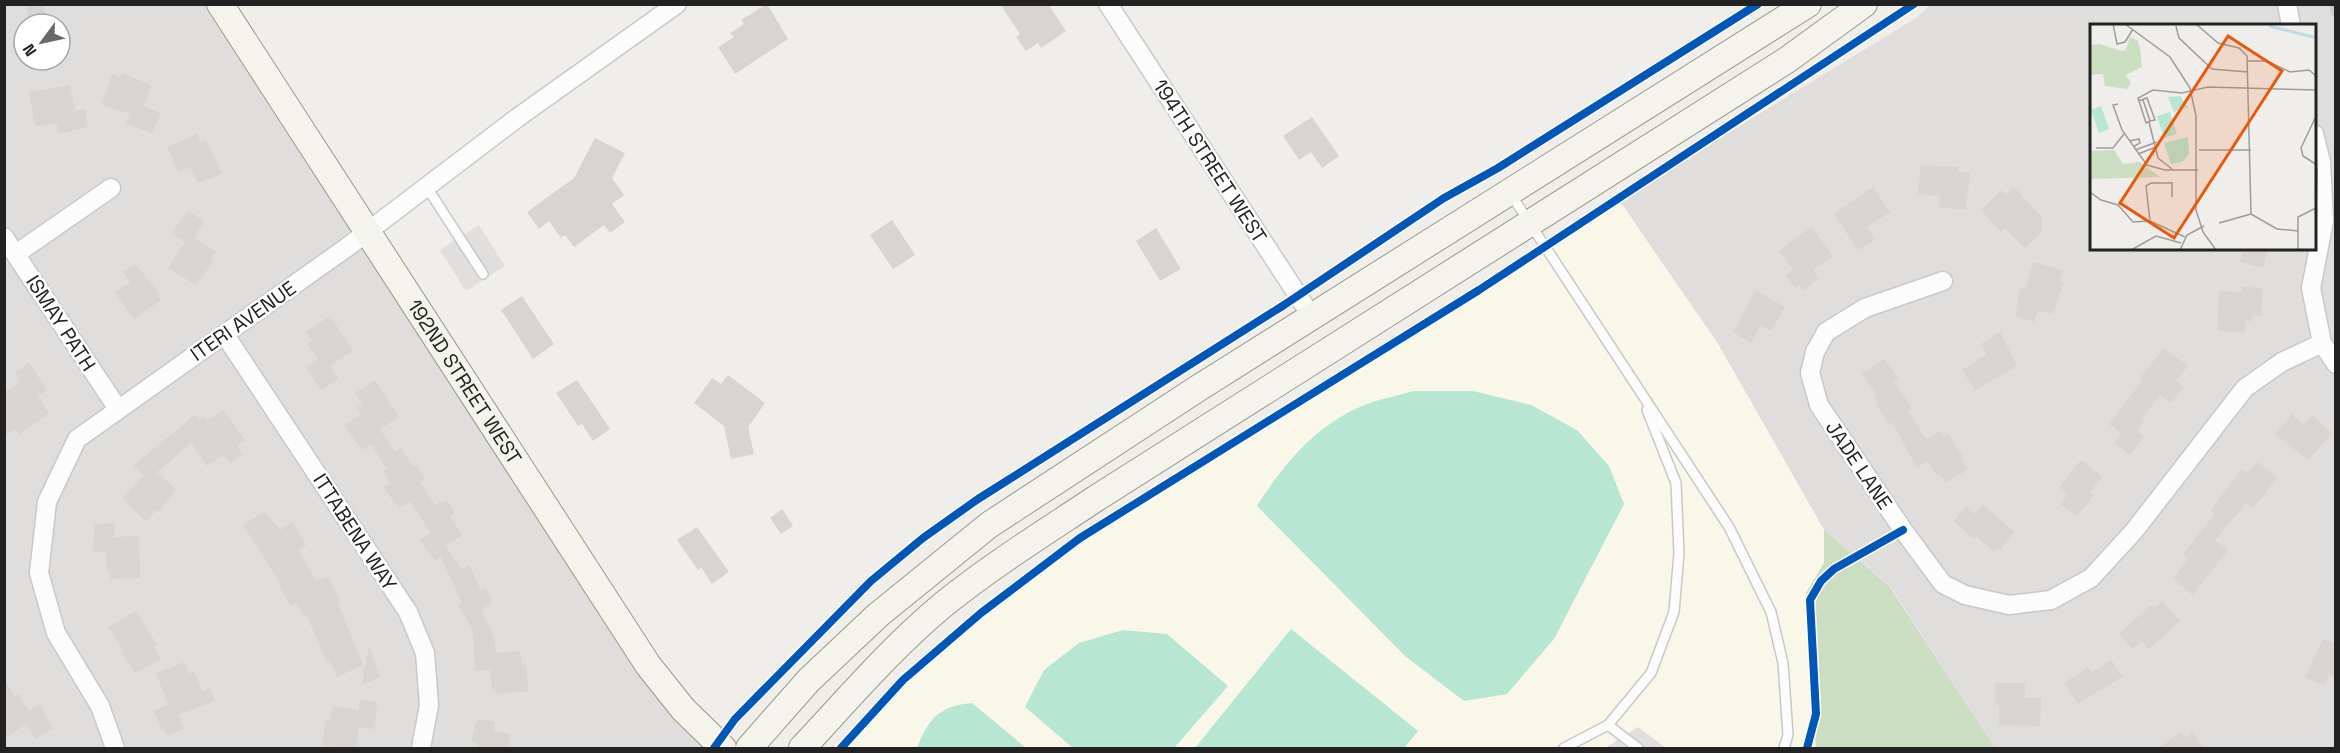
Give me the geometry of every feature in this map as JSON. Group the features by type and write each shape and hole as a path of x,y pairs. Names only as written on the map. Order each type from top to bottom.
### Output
{"main road":[{"name":"192ND STREET WEST","path":"220,4 648,665 683,710 723,748"},
{"path":"749,748 809,680 843,647 878,615 988,525 1312,317 1808,4"},
{"path":"802,748 888,657 944,605 997,565 1095,499 1787,60 1864,4"}],"street":[{"name":"ITERI AVENUE","path":"115,748 100,706 56,633 39,573 47,502 78,439 367,232 426,186 677,4"},
{"name":"194TH STREET WEST","path":"1108,4 1312,317"},
{"path":"2287,4 2291,24"},
{"path":"2316,142 2321,162 2324,221 2311,288 2322,343 2336,364"},
{"path":"16,254 111,188"},
{"name":"ISMAY PATH","path":"4,237 118,409"},
{"name":"JADE LANE","path":"1943,282 1865,308 1826,332 1815,352 1810,373 1819,405 1903,531 1943,584 1965,595 2009,605 2051,600 2091,578 2134,531 2245,388 2282,362 2322,343"},
{"name":"ITTABENA WAY","path":"225,335 408,612 425,653 429,705 421,748"}],"lane":[{"path":"426,186 483,274"},
{"path":"1510,193 1729,527 1771,612 1783,663 1788,735 1784,748"},
{"path":"1564,748 1608,725 1651,673 1674,612 1678,553 1676,483 1640,390"},
{"path":"1608,725 1638,748"}],"shaded area":[{"path":"4,5 220,5 606,602 722,748 5,748"},
{"path":"1930,5 2335,5 2335,748 1995,748 1891,587 1824,530 1718,344 1619,200 1916,18"},
{"path":"1619,200 1718,344 1824,530 1824,563 1806,593 1816,748 840,748 886,695 964,626 1050,557 1145,496 1353,371"},
{"path":"479,225 505,266 466,291 440,250"},
{"path":"1638,727 1666,748 1605,748"}],"green space":[{"path":"1414,391 1473,391 1531,405 1577,430 1609,466 1624,504 1554,639 1507,694 1464,701 1405,656 1257,506 1289,462 1328,425 1367,404"},
{"path":"1824,530 1890,587 1995,748 1816,748 1806,593 1824,563"},
{"path":"1291,629 1418,731 1404,748 1195,748"},
{"path":"1123,630 1167,634 1228,686 1174,748 1073,748 1025,707 1044,670 1079,643"},
{"path":"972,703 1026,748 917,748 926,729 936,716 951,707"}],"building":[{"path":"26,4 44,4 45,12 27,12"},
{"path":"767,4 788,39 735,74 718,47 734,37 730,33 744,24 741,20"},
{"path":"1000,4 1048,4 1066,31 1041,48 1038,43 1026,51 1016,37 1020,34"},
{"path":"122,73 151,85 144,107 160,113 153,133 126,124 130,114 102,105 112,74 121,77"},
{"path":"70,85 75,111 85,109 88,127 58,134 57,124 35,126 29,92"},
{"path":"1312,117 1339,156 1322,168 1311,152 1299,160 1283,136"},
{"path":"197,134 201,142 206,140 222,174 198,183 191,167 178,172 167,147"},
{"path":"595,138 625,153 612,178 624,195 612,204 625,222 610,233 604,225 574,247 565,235 561,238 549,221 539,229 527,212 574,178"},
{"path":"1921,165 1958,167 1958,172 1970,173 1966,209 1939,208 1940,196 1918,194"},
{"path":"1873,187 1890,212 1867,227 1875,240 1858,250 1834,214"},
{"path":"2014,187 2042,217 2042,232 2025,248 2005,228 2001,232 1981,210 2001,190 2005,195"},
{"path":"188,211 204,221 194,238 216,252 211,261 213,262 196,285 168,268 185,242 171,233"},
{"path":"892,220 915,255 893,269 870,235"},
{"path":"1811,227 1833,256 1813,270 1819,278 1803,290 1798,285 1796,289 1785,275 1793,270 1779,251"},
{"path":"1156,228 1181,269 1160,281 1136,241"},
{"path":"2243,250 2268,250 2263,268 2240,262"},
{"path":"2033,262 2063,270 2060,281 2064,282 2053,314 2037,311 2034,322 2015,316 2020,288 2025,289"},
{"path":"135,264 161,295 158,296 161,300 134,319 115,293 130,282 123,272"},
{"path":"2242,287 2263,288 2261,316 2252,316 2252,321 2245,321 2245,333 2217,331 2219,291 2242,292"},
{"path":"1756,290 1785,307 1771,331 1761,325 1751,343 1733,332"},
{"path":"522,296 554,344 533,359 501,310"},
{"path":"330,316 353,350 330,366 339,378 322,390 306,368 318,359 307,344 312,341 306,332"},
{"path":"2000,332 2017,366 1975,390 1962,370 1987,354 1981,344"},
{"path":"2164,348 2188,366 2176,380 2184,387 2171,403 2160,395 2142,418 2145,420 2137,431 2144,437 2130,455 2114,443 2121,433 2109,424 2143,380 2140,378"},
{"path":"1884,359 1898,378 1893,381 1912,408 1908,411 1926,439 1939,431 1944,437 1948,434 1963,457 1960,458 1968,469 1946,483 1940,474 1937,476 1927,461 1917,468 1892,422 1889,424 1876,404 1878,402 1874,396 1876,394 1862,374"},
{"path":"29,363 47,390 38,396 49,414 19,434 15,429 4,436 4,392 20,382 15,373"},
{"path":"728,375 765,403 748,427 754,454 731,459 724,426 694,403 712,378 721,384"},
{"path":"375,380 399,417 380,429 395,452 401,448 413,467 416,465 425,479 420,482 435,505 447,500 455,513 450,516 462,535 445,546 462,569 469,565 481,590 486,588 492,602 482,610 494,637 496,653 520,651 522,665 526,665 529,691 496,694 495,689 492,689 490,670 475,671 473,631 458,604 462,603 441,557 435,561 419,540 431,533 410,501 399,508 383,487 390,483 383,472 387,469 371,444 362,450 344,426 361,414 356,407 362,403 355,393"},
{"path":"577,380 610,429 593,441 582,424 578,426 556,393"},
{"path":"223,409 245,440 237,446 243,454 230,463 224,454 207,466 191,443 157,472 176,490 158,512 156,510 146,521 122,498 144,475 134,465 195,415 199,420 204,417 207,421"},
{"path":"2292,414 2304,425 2312,415 2332,433 2308,460 2275,434"},
{"path":"2081,460 2102,477 2090,492 2094,495 2077,516 2060,504 2067,495 2059,488"},
{"path":"2258,462 2277,478 2253,508 2246,503 2215,540 2228,550 2193,595 2173,579 2188,559 2183,554 2215,514 2211,510 2242,469 2248,473"},
{"path":"1983,505 2015,532 2000,550 1998,548 1995,552 1976,536 1974,539 1954,521 1966,506 1975,514"},
{"path":"782,509 793,526 781,534 770,518"},
{"path":"264,512 280,530 292,522 306,545 298,550 316,580 328,577 341,602 338,604 363,665 337,677 330,660 326,661 307,616 305,617 296,603 291,606 279,585 281,584 243,525"},
{"path":"115,523 114,537 139,536 140,578 111,579 110,572 107,572 106,552 93,552 95,524"},
{"path":"697,527 729,572 712,584 701,567 698,570 677,540"},
{"path":"2162,601 2180,621 2149,649 2142,641 2133,649 2119,634 2151,605 2154,608"},
{"path":"136,611 157,645 154,647 161,659 136,673 121,652 123,651 109,627"},
{"path":"2323,639 2336,644 2336,677 2329,674 2324,685 2305,678"},
{"path":"369,645 380,677 362,685"},
{"path":"2111,660 2123,676 2078,704 2064,683 2088,667 2092,672"},
{"path":"185,662 189,674 194,672 202,691 210,688 215,701 179,714 184,729 167,736 164,729 161,730 154,711 168,705 156,673"},
{"path":"4,679 15,696 19,694 29,711 40,704 53,729 36,739 26,724 4,739"},
{"path":"1995,683 2025,683 2025,698 2041,698 2040,726 1999,725 1999,705 1995,705"},
{"path":"360,699 377,702 375,729 359,727 356,748 322,746 326,720 330,720 333,706 358,710"},
{"path":"477,719 495,722 493,731 510,734 508,748 477,748 478,744 471,741"},
{"path":"2181,732 2186,738 2193,732 2204,748 2159,748"}],"railway":[{"path":"2331,4 2336,22"}],"cycle path":[{"path":"714,748 735,719 871,581 923,538 978,499 1284,305 1444,198 1498,168 1758,4"},
{"path":"841,748 903,680 981,613 1080,538 1479,290 1914,4"},
{"path":"1807,748 1816,714 1810,600 1821,581 1834,569 1903,530"}]}
